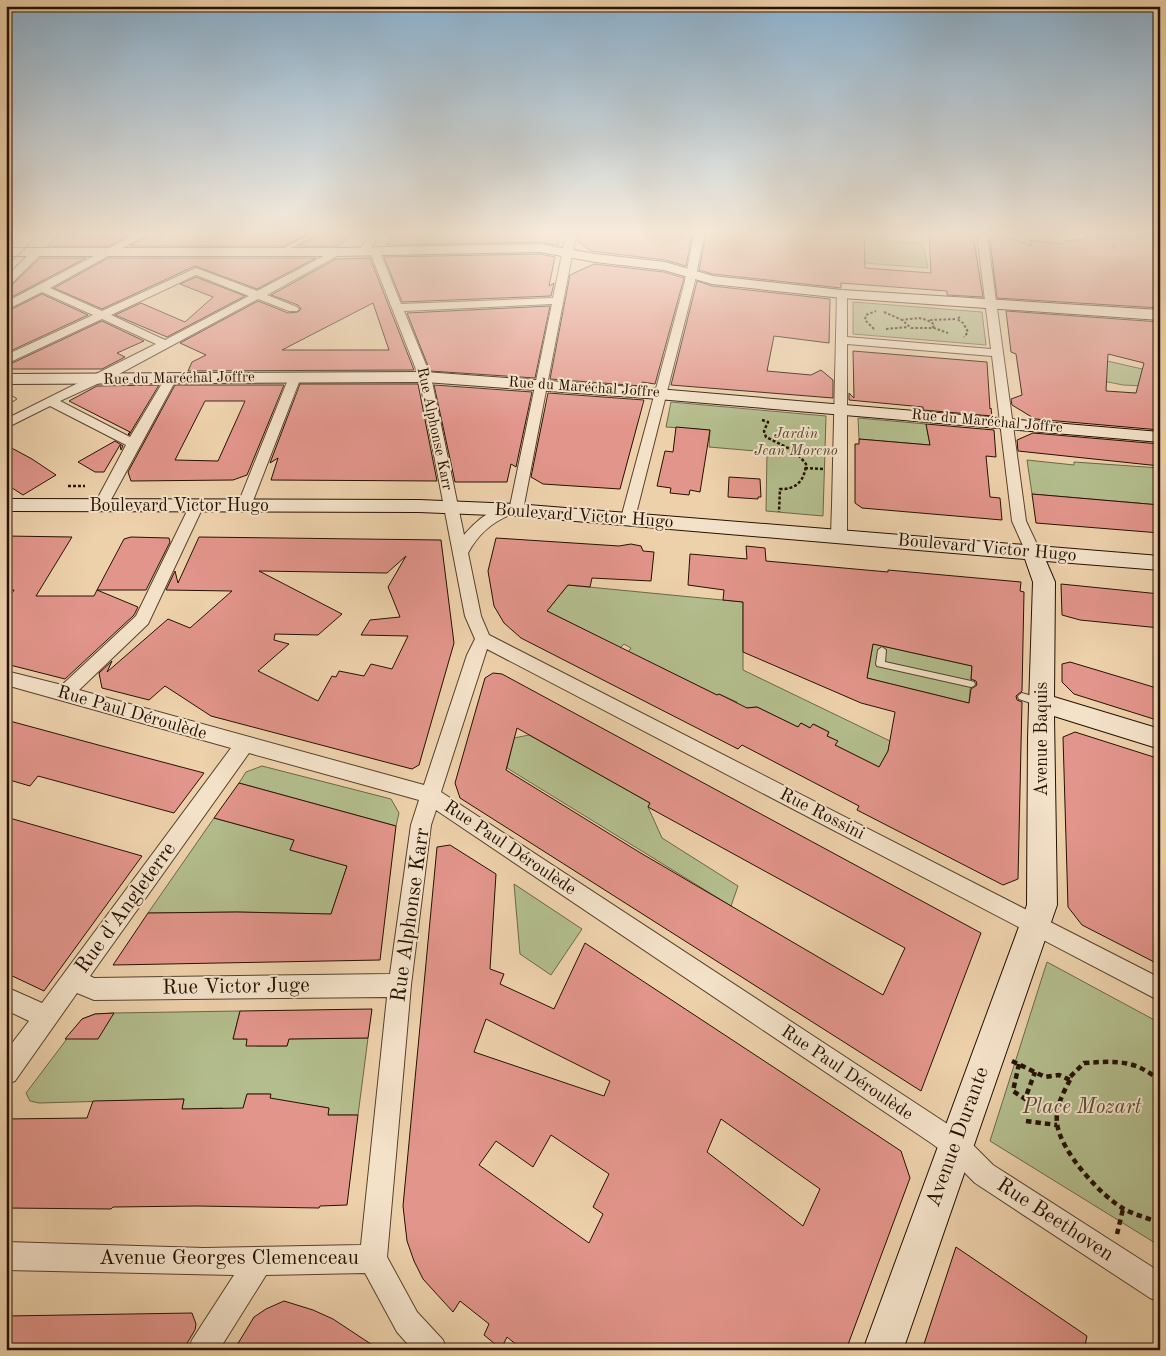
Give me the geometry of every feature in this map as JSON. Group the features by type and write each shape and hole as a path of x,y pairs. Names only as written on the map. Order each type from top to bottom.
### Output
{"main road":[{"path":"900,298 1160,315"},
{"name":"Rue du Maréchal Joffre","path":"6,379 425,377 661,394 1160,437"},
{"name":"Boulevard Victor Hugo","path":"11,503 100,507 244,506 512,510 1160,562"},
{"name":"Avenue Baquis","path":"1033,553 1044,582 1032,700 1042,905 1035,924"},
{"path":"1032,700 1160,739"},
{"name":"Avenue Durante","path":"883,1350 1035,924"}],"street":[{"path":"6,307 23,298"},
{"path":"64,298 165,344"},
{"path":"6,360 137,298"},
{"path":"6,424 92,380 115,371 250,298"},
{"path":"268,298 294,309"},
{"name":"Rue Alphonse Karr","path":"373,1259 400,986 421,825 476,655 483,639 473,616 425,377 392,298"},
{"path":"628,518 685,298"},
{"path":"839,535 838,470 841,410 842,298"},
{"path":"991,298 1019,521 1033,553"},
{"path":"396,308 556,301 540,385 512,510 494,516 475,530 460,553"},
{"path":"841,340 998,353"},
{"path":"244,506 295,377"},
{"path":"100,507 171,378"},
{"path":"50,402 133,444"},
{"path":"65,693 142,620 196,507"},
{"name":"Rue Rossini","path":"483,639 1160,990"},
{"name":"Rue Paul Déroulède","path":"6,678 430,795 956,1145"},
{"name":"Rue d'Angleterre","path":"6,1072 245,744"},
{"name":"Rue Victor Juge","path":"73,980 94,988 400,986"},
{"path":"6,998 46,1017"},
{"name":"Rue Beethoven","path":"956,1145 984,1174 1160,1288"},
{"name":"Avenue Georges Clemenceau","path":"6,1256 204,1262 373,1259 407,1322 432,1350"},
{"path":"202,1350 259,1261"}],"lane":[{"path":"6,395 13,399"},
{"path":"882,650 880,664 971,684"}],"path":[{"path":"876,332 865,320 866,315 877,310"},
{"path":"930,320 934,324 933,328 922,330 908,327 903,324 902,320 957,318 964,315"},
{"path":"957,318 963,323 968,332 964,338"},
{"path":"742,401 742,411 768,422 764,430 766,436 792,448 798,453 805,464 804,475 799,484 792,488 780,489 779,512"},
{"path":"68,486 85,486"},
{"path":"1160,1081 1142,1066 1117,1061 1084,1063 1070,1077 1061,1098 1057,1124 1066,1148 1102,1194 1123,1209 1160,1223"},
{"path":"1035,1072 1025,1099 1013,1091 1018,1064 1035,1072 1045,1077 1058,1075 1070,1080"},
{"path":"1026,1121 1057,1124"}],"green space":[{"path":"853,302 982,312 986,345 853,334"},
{"path":"1107,361 1160,373 1144,386 1123,385 1103,381"},
{"name":"Jardin Jean Moreno","path":"671,402 826,416 823,516 766,511 767,452 709,447 710,430 666,427"},
{"path":"858,418 926,424 930,445 859,439"},
{"path":"1027,460 1074,465 1074,462 1160,468 1160,505 1032,494"},
{"path":"568,585 743,602 743,670 890,741 888,751 879,767 835,745 837,741 827,736 829,732 814,724 811,728 801,723 798,727 757,707 743,708 736,705 737,702 719,694 717,695 628,652 631,648 624,644 620,648 547,611"},
{"path":"873,644 972,666 969,703 867,678"},
{"path":"529,735 650,803 648,807 662,838 738,886 731,906 507,768 514,738"},
{"path":"262,766 391,799 399,813 396,826 239,783 246,772"},
{"path":"214,818 294,840 290,850 347,866 331,914 148,913"},
{"path":"514,884 582,929 551,975 520,954"},
{"name":"Place Mozart","path":"1047,962 1160,1023 1160,1246 990,1141"},
{"path":"240,1011 233,1039 247,1039 257,1046 287,1046 289,1039 368,1038 358,1115 328,1115 329,1108 270,1099 270,1094 247,1094 241,1116 222,1108 182,1109 184,1099 39,1103 30,1101 26,1093 82,1019 95,1014"}],"building":[{"path":"33,298 51,298 88,315 6,353 6,312"},
{"path":"77,298 125,298 102,309"},
{"path":"212,298 241,298 167,337 115,315 141,303 185,322"},
{"path":"280,298 386,298 414,370 188,371 192,362 206,355 180,343 258,301 288,313 298,312 301,309 298,305","holes":["373,303 389,350 282,350"]},
{"path":"401,298 494,298 402,302"},
{"path":"566,298 678,298 655,384 642,382 642,386 550,379"},
{"path":"693,298 830,299 829,343 774,336 767,371 811,375 821,370 833,380 833,398 671,385"},
{"path":"1002,298 1160,298 1160,308"},
{"path":"550,306 535,378 430,371 407,313"},
{"path":"1006,311 1160,322 1160,430 1035,419 1012,405 1011,399 1022,395 1016,354 1011,352","holes":["1108,354 1144,363 1136,393 1106,391"]},
{"path":"102,321 144,341 117,353 125,357 102,369 6,369 6,366"},
{"path":"853,351 987,362 992,416 923,410 923,407 849,400 849,393 854,398"},
{"path":"300,384 418,384 437,481 271,480 278,458 270,463"},
{"path":"159,385 129,435 130,432 69,401 97,386"},
{"path":"175,385 284,385 247,475 233,480 131,481 128,472","holes":["205,401 245,401 218,461 175,460"]},
{"path":"434,385 532,392 516,467 511,464 507,482 455,482"},
{"path":"548,393 644,400 620,489 543,484 531,477"},
{"path":"926,424 994,430 996,457 986,456 990,497 1000,498 1002,520 862,508 855,503 855,444 859,444 859,439 930,445"},
{"path":"676,427 710,430 700,492 690,490 689,495 670,493 671,488 657,486 665,451 673,452"},
{"path":"1033,433 1160,444 1160,466 1018,451 1017,440"},
{"path":"115,441 123,446 121,450 120,445 104,472 95,472 78,462"},
{"path":"6,445 56,475 23,495 6,484"},
{"path":"729,477 760,479 761,497 758,497 758,499 728,497"},
{"path":"1032,494 1160,505 1160,533 1036,523"},
{"path":"6,536 72,537 36,596 94,596 97,590 138,607 134,615 65,679 6,664 6,602 14,590 6,590"},
{"path":"131,537 169,538 170,542 146,590 97,590 124,539"},
{"path":"199,537 441,540 454,643 419,765 412,769 211,716 165,686 149,700 102,688 99,673 112,661 107,672 168,619 190,628 232,591 166,590 175,571 178,583","holes":["406,556 388,587 400,617 370,620 361,635 408,636 392,669 371,664 364,676 339,671 336,677 332,676 318,701 258,671 289,644 274,640 275,634 318,635 342,614 259,571 387,573"]},
{"path":"496,538 619,546 631,544 641,546 643,551 654,552 651,581 592,578 590,587 568,585 547,611 747,708 757,707 798,727 801,723 810,728 813,724 829,732 827,736 838,741 835,745 879,767 888,751 895,712 861,703 743,652 743,602 723,600 724,590 688,585 690,554 747,559 746,546 765,548 766,561 1021,582 1020,591 1024,592 1022,691 1016,696 1017,700 1022,702 1018,879 1003,885 857,810 859,806 742,745 738,749 521,638 504,623 494,606 488,571","holes":["873,644 972,666 971,679 976,681 977,685 971,689 969,703 867,678"]},
{"path":"1061,584 1160,594 1160,628 1080,620 1062,615"},
{"path":"1070,662 1160,689 1160,721 1074,694 1062,682 1062,664"},
{"path":"493,673 502,674 981,933 921,1091 460,798 455,783 485,678","holes":["517,728 650,803 648,807 905,948 883,995 639,852 506,770"]},
{"path":"6,720 204,773 174,813 38,776 30,786 6,779"},
{"path":"1075,732 1160,759 1160,965 1082,925 1068,907 1063,737"},
{"path":"239,783 396,826 380,960 113,965 148,913 331,914 347,866 290,850 294,840 214,818"},
{"path":"6,817 142,856 44,991 6,973"},
{"path":"450,845 496,874 490,969 504,974 500,984 554,1009 585,943 901,1151 910,1178 846,1350 523,1350 507,1337 501,1349 484,1335 489,1324 460,1301 453,1312 423,1279 407,1241 403,1206 437,847","holes":["486,1019 610,1081 604,1096 474,1052","721,1119 820,1189 803,1226 707,1152","551,1135 609,1174 593,1207 603,1214 589,1243 479,1165 496,1141 533,1167"]},
{"path":"372,1009 368,1038 289,1039 287,1046 246,1046 247,1039 233,1039 240,1011"},
{"path":"114,1013 98,1039 65,1039 82,1019 95,1014"},
{"path":"247,1094 271,1094 270,1098 329,1108 328,1115 358,1115 347,1205 320,1206 319,1208 197,1206 113,1207 111,1209 6,1208 6,1119 87,1118 93,1101 184,1099 182,1109 243,1108"},
{"path":"956,1247 1087,1336 1084,1350 922,1350"},
{"path":"284,1301 313,1310 333,1319 380,1350 234,1350 254,1317"},
{"path":"192,1313 196,1324 195,1330 183,1350 6,1350 6,1316"}]}
